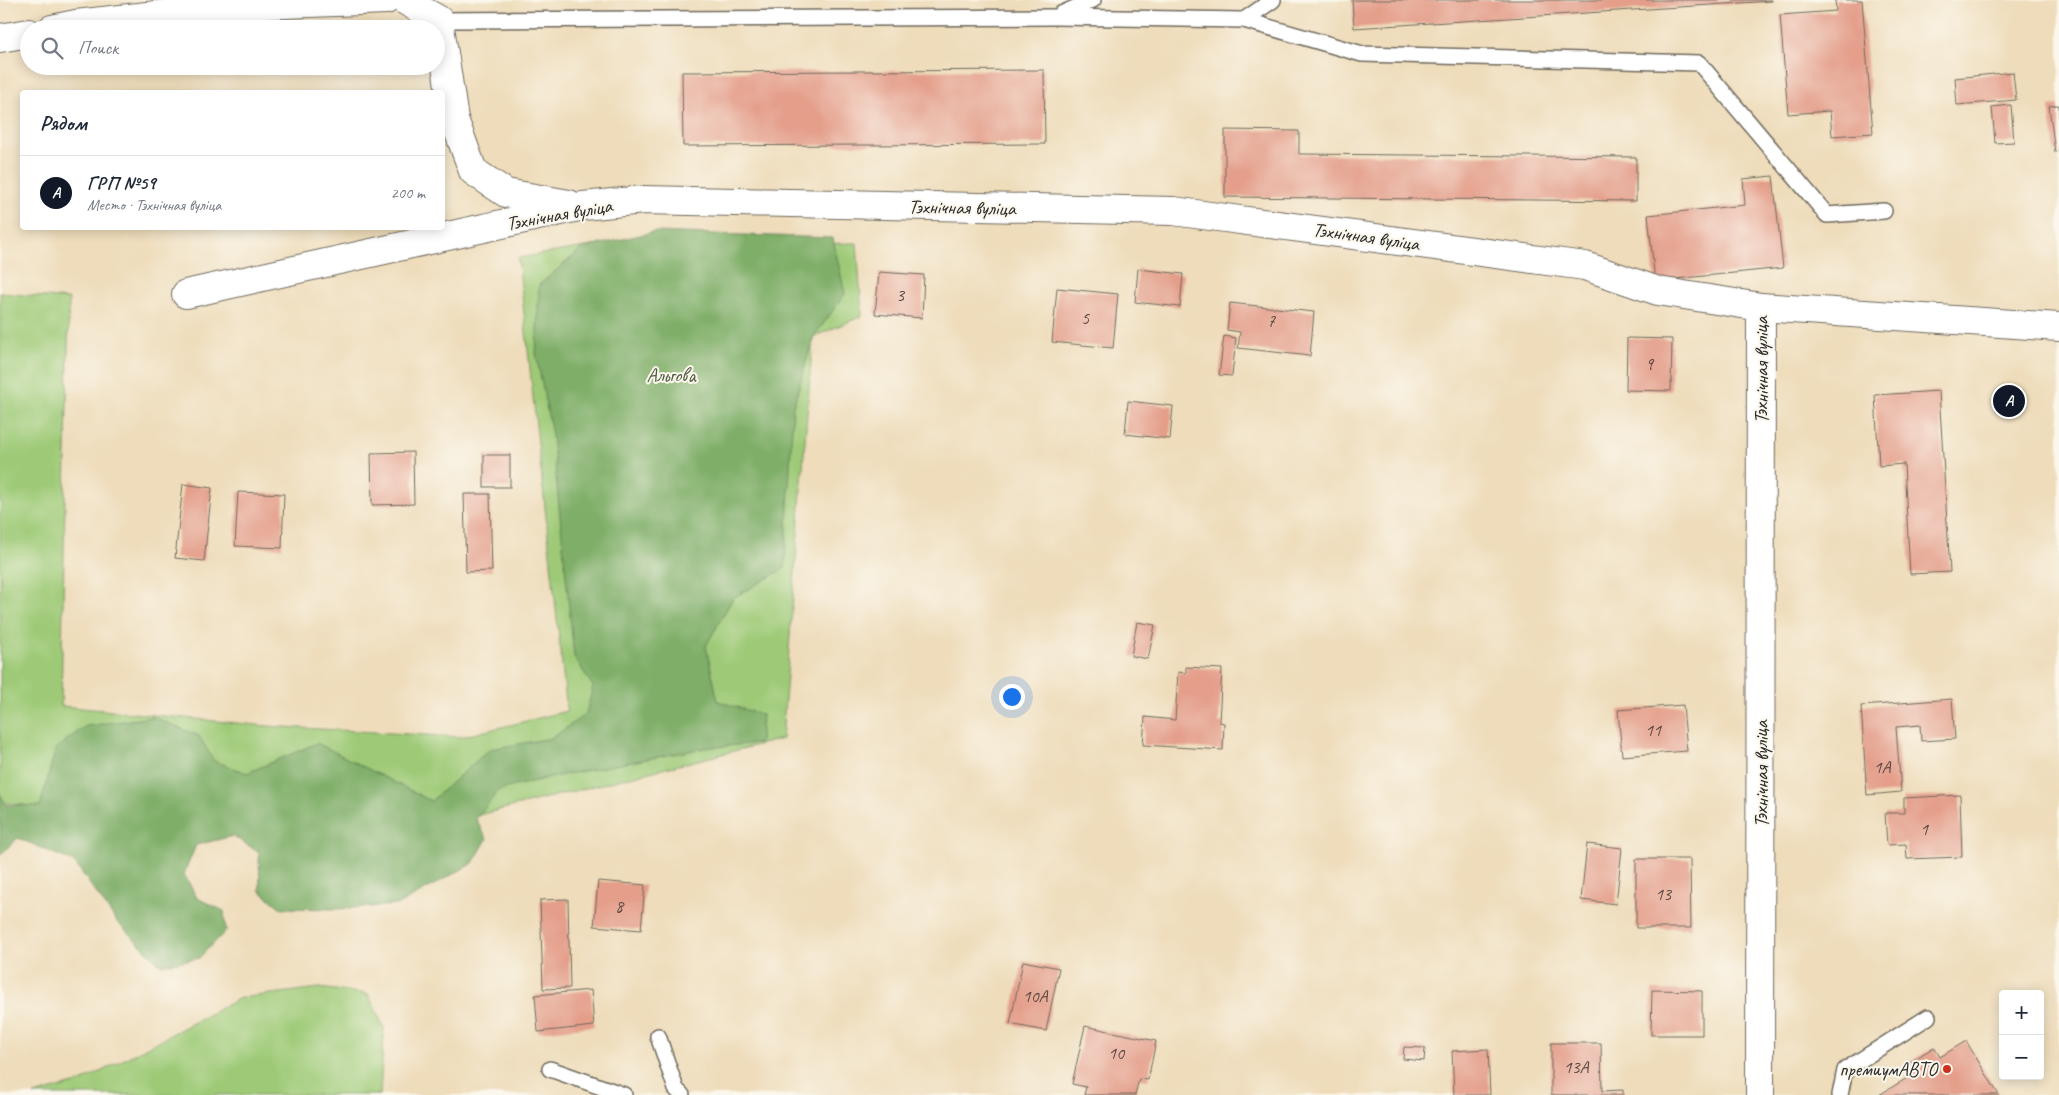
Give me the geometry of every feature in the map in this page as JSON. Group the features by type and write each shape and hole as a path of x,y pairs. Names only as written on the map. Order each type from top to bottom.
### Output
{"street":[{"path":"112,20 236,6 386,0"},
{"path":"404,0 439,20"},
{"path":"0,38 20,35"},
{"path":"445,60 454,119 474,171 506,193 583,206"},
{"name":"Тэхнічная вуліца","path":"186,294 583,206 643,200 1173,211 1585,266 1658,291 1761,307 1760,1095"},
{"path":"1761,307 2059,327"}],"lane":[{"path":"1055,17 1093,0"},
{"path":"1244,20 1273,0"},
{"path":"439,20 1055,17 1244,20 1362,54 1699,63 1827,215 1884,211"},
{"path":"1840,1095 1845,1070 1928,1017"},
{"path":"658,1036 676,1089 682,1095"},
{"path":"550,1069 624,1095"}],"green space":[{"name":"Альгова","path":"654,232 833,238 845,294 813,338 793,408 785,568 733,598 706,646 718,701 762,715 760,743 705,748 547,778 499,790 476,819 487,839 473,863 398,905 338,909 281,908 260,891 259,852 233,836 196,845 184,874 197,898 224,911 226,931 199,958 161,965 117,922 74,862 18,838 0,855 0,794 6,805 40,806 56,748 86,726 153,717 199,736 214,761 247,773 317,743 431,801 490,749 552,738 586,714 593,686 574,657 552,435 536,354 539,285 583,248"},
{"name":"Альгова","path":"666,234 812,244 857,243 862,316 813,337 782,739 451,822 242,834 0,802 0,293 69,299 61,706 267,726 461,737 567,711 518,258"},
{"path":"319,988 368,994 384,1028 380,1095 34,1095 81,1082 240,998"}],"building":[{"path":"1352,0 1772,0 1772,1 1354,28"},
{"path":"1835,0 1862,0 1873,133 1832,136 1830,111 1788,114 1780,15 1836,11"},
{"path":"1044,70 1045,144 683,146 682,72"},
{"path":"2013,72 2016,100 1957,105 1955,78"},
{"path":"2011,105 2014,142 1995,143 1992,107"},
{"path":"2059,105 2059,151 2055,152 2049,106"},
{"path":"1225,130 1299,131 1299,154 1636,157 1636,201 1225,197"},
{"path":"1773,176 1783,268 1655,281 1648,215 1745,205 1743,179"},
{"path":"1138,269 1183,274 1180,307 1135,302"},
{"path":"879,272 924,275 922,318 875,314"},
{"path":"1057,288 1118,294 1113,348 1052,342"},
{"path":"1230,303 1314,312 1310,356 1238,348 1240,332 1227,330"},
{"path":"1224,336 1236,338 1232,376 1219,375"},
{"path":"1627,338 1672,339 1671,391 1626,390"},
{"path":"1939,391 1950,572 1910,574 1904,464 1879,466 1875,395"},
{"path":"2022,391 2024,410 1997,412 1995,393"},
{"path":"1128,401 1173,406 1170,439 1125,434"},
{"path":"413,452 414,504 372,505 371,453"},
{"path":"484,455 510,455 510,487 484,487"},
{"path":"183,484 212,488 204,561 175,558"},
{"path":"238,492 284,494 282,548 235,546"},
{"path":"464,494 490,494 492,571 466,572"},
{"path":"1137,622 1155,625 1148,659 1131,656"},
{"path":"1186,667 1222,669 1219,722 1224,723 1223,750 1143,745 1145,717 1175,720 1178,672 1186,673"},
{"path":"1952,699 1955,739 1921,741 1920,725 1896,727 1901,792 1867,795 1861,706"},
{"path":"1683,705 1687,751 1622,756 1618,710"},
{"path":"1960,795 1962,857 1907,859 1906,844 1887,845 1885,813 1904,813 1904,798"},
{"path":"1587,844 1622,848 1616,904 1581,900"},
{"path":"1636,859 1690,859 1691,928 1636,928"},
{"path":"598,881 645,885 641,930 594,926"},
{"path":"568,899 570,988 543,989 540,900"},
{"path":"1023,961 1059,968 1046,1031 1010,1024"},
{"path":"591,990 594,1026 538,1032 535,995"},
{"path":"1652,990 1702,991 1702,1035 1651,1035"},
{"path":"1085,1026 1156,1041 1148,1080 1139,1079 1135,1095 1084,1095 1086,1087 1072,1084"},
{"name":"премиумАВТО","path":"1966,1041 1999,1095 1879,1095 1914,1074 1907,1064 1934,1047 1940,1057"},
{"path":"1551,1043 1601,1043 1602,1091 1623,1090 1623,1095 1551,1095"},
{"path":"1404,1047 1425,1048 1424,1061 1403,1059"},
{"path":"1488,1049 1490,1095 1454,1095 1452,1051"}],"place":[{"name":"ГРП №59","path":"2009,401"},
{"name":"премиумАВТО","path":"1947,1069"}]}
